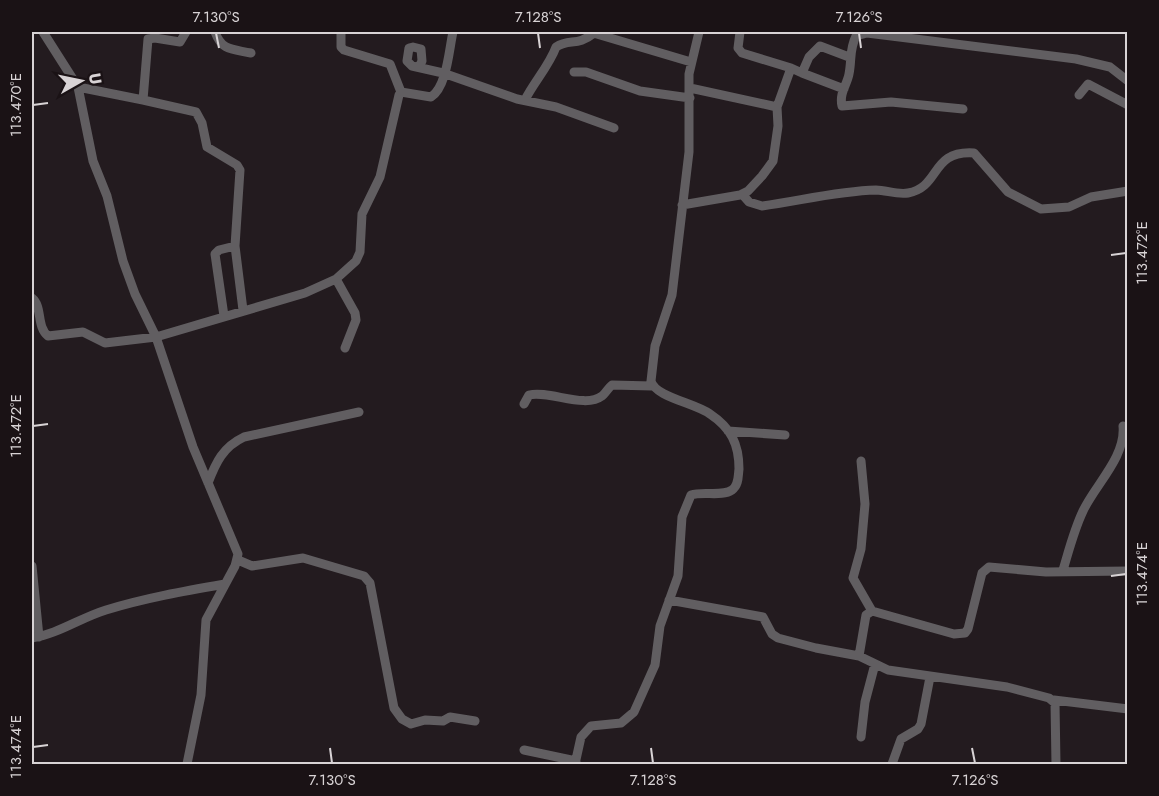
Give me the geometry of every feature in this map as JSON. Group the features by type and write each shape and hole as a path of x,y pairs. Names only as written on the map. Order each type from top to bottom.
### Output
{"street":[{"path":"43,32 78,87 88,140 101,184 107,196 120,250 135,294 156,337 208,483 221,508 238,560 206,620 203,633 201,694 187,765"},
{"path":"143,100 148,39 180,42 186,32"},
{"path":"215,32 218,42 223,46 251,53"},
{"path":"32,298 37,303 43,331 48,336 83,332 105,343 156,337 305,293 336,279 356,261 360,252 362,214 380,177 401,92 390,64 344,50 341,47 341,32"},
{"path":"401,92 431,97 437,92 453,32"},
{"path":"525,100 537,78 548,65 556,47 564,43 582,42 592,32 691,62"},
{"path":"652,386 653,355 672,295 681,205 690,152 691,62 699,32"},
{"path":"740,32 738,48 742,53 844,89"},
{"path":"963,109 891,102 844,106 840,98 850,70 849,57 856,36 867,33 1100,63 1110,67 1128,81"},
{"path":"802,73 809,57 820,46 849,57"},
{"path":"419,67 525,100 556,107 614,128"},
{"path":"681,205 742,194 757,182 773,160 778,126 777,107 791,69"},
{"path":"574,72 586,72 640,92 690,93 777,107"},
{"path":"1079,95 1088,84 1128,105"},
{"path":"78,87 196,112 202,123 207,147 237,165 240,170 235,246 243,310"},
{"path":"742,194 749,202 762,206 877,190 909,194 921,187 943,161 958,152 974,153 1008,192 1041,209 1069,207 1091,197 1128,191"},
{"path":"224,316 215,254 219,250 235,246"},
{"path":"336,279 356,313 356,320 345,348"},
{"path":"524,404 529,395 537,393 560,399 590,399 602,397 612,385 652,386 661,394 687,402 710,414 728,431 739,452 738,481 734,489 727,492 691,495 688,501 682,517 678,576 660,626 655,665 634,712 621,723 591,726 581,737 576,763 524,750"},
{"path":"208,483 216,461 233,442 244,437 360,412"},
{"path":"1064,570 1082,512 1115,457 1124,436 1123,426"},
{"path":"728,431 785,435"},
{"path":"861,461 865,504 861,549 854,578 873,611 960,635 968,629 984,570 995,566 1046,572 1128,571"},
{"path":"238,560 252,566 303,558 364,576 370,583 398,715 411,724 425,720 443,721 450,717 475,721"},
{"path":"32,566 35,638 104,611 225,584"},
{"path":"669,600 763,617 772,634 778,638 859,656 888,670 1007,687 1054,700 1128,709"},
{"path":"859,656 866,615 873,611"},
{"path":"861,737 865,702 875,664"},
{"path":"892,765 901,739 918,729 924,716 930,677"},
{"path":"1054,700 1056,765"}]}
